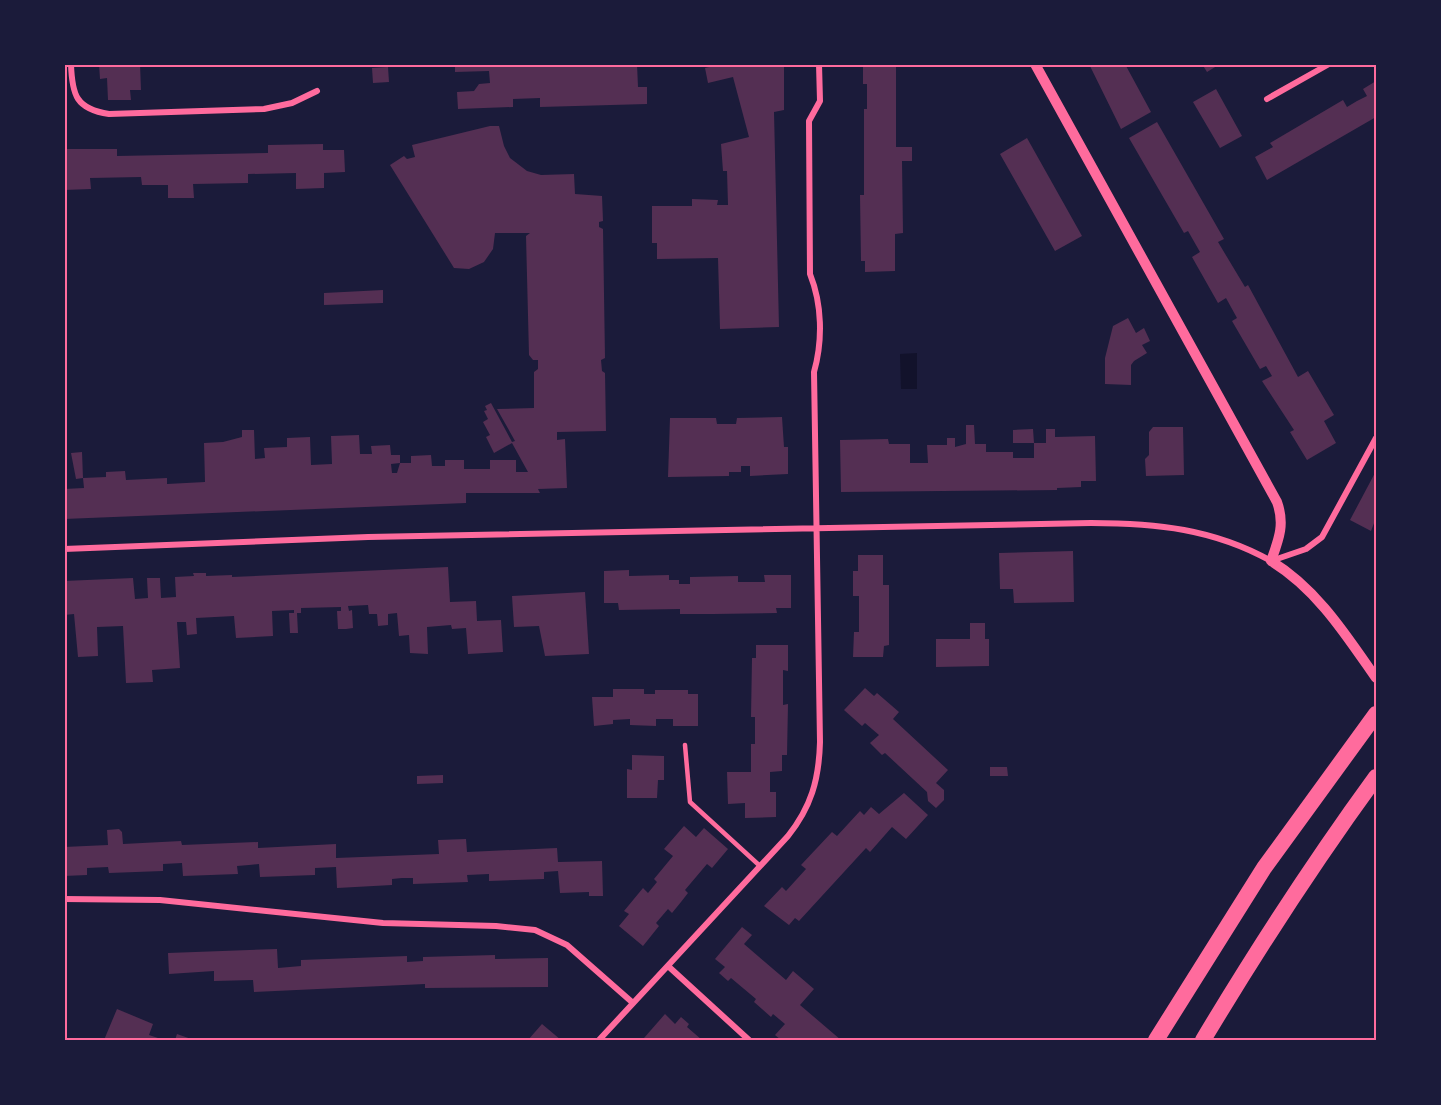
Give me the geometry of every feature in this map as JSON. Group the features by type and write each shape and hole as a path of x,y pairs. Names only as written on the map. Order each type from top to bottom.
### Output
{"highway":[{"path":"1156,1041 1270,859 1377,714"},
{"path":"1203,1041 1279,916 1377,777"}],"street":[{"path":"71,64 68,85 76,98 86,107 109,114 264,109 292,103 317,91"},
{"path":"599,1041 799,822 807,808 817,778 820,742 814,372 820,352 818,294 810,274 809,122 820,101 819,64"},
{"path":"1035,64 1277,502 1281,512 1282,533 1271,561"},
{"path":"1267,99 1329,64"},
{"path":"1271,561 1306,549 1322,537 1377,438"},
{"path":"64,549 368,537 1091,523 1158,525 1215,536 1271,561 1311,591 1375,677"},
{"path":"64,899 160,900 383,923 495,926 535,930 567,945 633,1003"},
{"path":"668,966 748,1041"}],"lane":[{"path":"685,745 690,802 760,866"}],"shaded area":[{"path":"917,353 917,389 901,389 900,354"}],"building":[{"path":"99,64 140,64 141,90 130,90 131,100 108,100 107,78 100,79"},
{"path":"455,64 637,64 638,87 647,87 647,104 540,107 540,98 513,99 513,107 458,109 457,92 474,91 479,84 490,83 489,71 455,72"},
{"path":"722,64 784,64 784,110 774,112 779,327 720,329 718,258 657,259 657,243 652,243 652,206 692,206 692,199 718,200 717,205 728,205 727,171 723,171 721,144 749,137 733,77 708,83 705,68"},
{"path":"863,64 896,64 896,147 912,147 912,161 902,161 903,233 895,234 895,271 865,272 865,261 861,261 860,195 864,195 864,109 867,109 867,84 863,84"},
{"path":"1089,64 1125,64 1151,112 1121,129"},
{"path":"1202,64 1220,64 1207,72"},
{"path":"388,67 389,82 373,83 372,68"},
{"path":"1376,81 1376,117 1267,180 1255,157 1273,147 1270,143 1343,100 1347,107 1367,96 1363,89"},
{"path":"1216,89 1242,136 1220,148 1193,102"},
{"path":"1157,122 1224,239 1218,242 1245,287 1248,285 1298,377 1308,371 1334,415 1324,421 1336,443 1307,460 1290,432 1294,430 1262,381 1272,376 1266,366 1260,369 1232,321 1237,318 1226,298 1218,303 1192,257 1200,252 1188,231 1184,233 1129,138"},
{"path":"490,126 499,126 510,158 527,171 541,175 574,174 575,194 602,196 603,221 599,222 599,227 603,229 605,358 601,360 602,371 605,373 606,431 557,432 557,440 565,439 567,488 538,489 540,493 466,493 466,503 64,519 64,489 84,488 83,478 106,477 106,472 125,471 126,480 167,478 167,484 205,482 204,443 223,442 242,437 242,430 254,430 255,459 265,458 264,448 287,447 287,438 310,437 311,465 332,464 331,436 359,435 360,454 372,454 371,446 390,445 391,455 400,455 400,463 411,463 411,456 431,455 432,466 445,466 445,460 464,460 464,469 490,469 490,460 516,460 516,472 528,472 512,443 494,453 486,437 490,435 483,422 488,419 484,411 487,410 485,406 491,403 512,442 515,441 497,409 534,408 534,372 538,369 538,360 533,360 529,355 526,236 530,233 495,233 493,249 484,262 469,269 454,268 390,165 404,156 407,159 415,157 412,145","holes":["400,463 397,473 392,473 391,464"]},
{"path":"1027,138 1082,236 1055,251 1000,154"},
{"path":"323,144 323,150 344,150 345,172 324,173 324,188 296,189 296,173 248,174 248,183 193,184 194,198 168,198 168,185 142,185 141,177 90,178 91,189 64,190 64,149 117,149 117,156 268,153 268,145"},
{"path":"383,290 383,303 324,305 324,293"},
{"path":"1128,318 1136,333 1144,328 1150,341 1142,345 1147,353 1131,365 1131,385 1105,384 1105,358 1113,326"},
{"path":"782,417 784,447 788,447 788,474 750,476 750,466 741,466 741,472 729,472 729,476 668,477 670,418 716,418 717,424 736,424 737,418"},
{"path":"966,425 974,425 975,444 986,444 986,452 1013,452 1013,458 1034,458 1034,443 1046,443 1046,429 1055,429 1055,437 1095,436 1096,481 1081,481 1081,487 1057,488 1057,490 841,492 840,440 888,439 889,444 910,444 910,463 928,463 927,445 947,445 947,438 955,438 955,447 966,444"},
{"path":"1153,427 1183,427 1184,475 1146,476 1145,459 1149,455 1149,432"},
{"path":"1033,429 1034,443 1013,443 1013,430"},
{"path":"82,452 83,478 76,479 71,453"},
{"path":"1376,471 1376,518 1371,531 1350,520"},
{"path":"1073,551 1074,602 1014,603 1013,589 1000,589 999,553"},
{"path":"858,555 883,555 883,585 889,585 889,645 884,646 883,657 853,657 854,632 859,632 859,596 853,596 853,571 858,571"},
{"path":"448,567 450,602 476,601 477,621 501,620 503,652 468,654 466,628 452,629 451,625 427,627 428,654 410,653 409,635 399,636 397,613 388,614 388,625 378,626 377,614 369,614 368,605 348,606 349,611 352,610 353,628 338,629 337,611 341,611 341,607 301,608 301,613 297,613 298,633 290,633 289,613 294,613 294,610 272,611 273,636 236,638 234,616 196,618 197,634 187,635 186,622 177,622 180,668 152,670 153,682 126,683 123,626 97,627 98,656 78,657 74,614 64,615 64,581 133,578 135,599 148,598 147,578 160,578 161,598 176,597 175,577 194,576 193,573 206,573 206,576 232,575 232,577"},
{"path":"629,570 629,576 669,575 669,580 679,580 679,584 690,584 690,577 738,576 738,582 765,582 764,575 791,575 791,608 776,608 777,613 680,614 680,609 619,610 618,603 604,603 604,571"},
{"path":"585,592 589,654 545,656 539,626 514,627 512,596"},
{"path":"970,623 985,623 985,639 989,639 989,666 936,667 936,639 970,639"},
{"path":"756,645 788,645 788,671 783,670 783,705 788,704 787,755 782,755 782,771 770,772 770,792 776,792 776,817 745,818 745,803 728,804 727,772 751,772 751,744 755,744 755,717 751,717 752,658 756,658"},
{"path":"865,688 874,696 877,693 899,712 893,719 948,770 936,783 944,790 944,800 936,808 928,801 927,792 885,753 882,755 870,743 879,735 865,723 862,726 844,710"},
{"path":"613,689 644,689 644,694 655,694 655,690 688,690 688,694 698,694 698,726 673,726 673,719 656,719 656,726 630,725 630,719 613,720 613,724 594,726 592,697 613,697"},
{"path":"632,755 664,756 664,780 658,780 657,798 627,798 627,769 632,770"},
{"path":"990,767 1007,767 1008,776 990,776"},
{"path":"443,775 443,783 417,784 417,776"},
{"path":"904,793 928,815 906,839 892,827 870,852 866,848 799,921 795,918 789,925 764,906 782,887 786,891 806,869 801,865 832,832 837,836 860,811 864,815 871,807 879,814"},
{"path":"684,826 696,837 704,828 728,849 712,868 707,864 685,890 688,893 672,913 668,909 656,923 659,926 643,946 619,926 629,914 624,911 643,888 648,893 657,882 654,879 673,856 664,849"},
{"path":"119,829 122,832 123,844 181,841 182,845 258,842 258,848 336,844 336,858 439,854 438,840 466,839 467,852 557,848 558,862 602,861 603,896 589,896 589,892 560,893 558,871 544,872 544,879 489,881 489,874 467,875 468,882 413,884 413,878 402,878 392,879 392,885 337,888 336,867 315,868 315,875 260,877 259,864 237,866 238,874 183,876 182,863 163,864 163,871 109,873 108,867 87,868 87,875 64,876 64,847 108,845 107,830"},
{"path":"742,927 752,935 744,944 786,980 793,971 814,989 800,1005 841,1040 781,1040 775,1035 785,1024 773,1014 771,1017 754,1002 756,999 731,978 728,981 719,973 725,967 715,959"},
{"path":"277,949 278,968 301,966 301,960 407,956 407,962 423,961 423,957 495,955 495,959 548,958 548,987 425,988 425,984 254,992 253,980 214,981 214,971 169,974 168,953"},
{"path":"117,1009 153,1024 149,1035 164,1040 104,1040"},
{"path":"665,1014 675,1024 681,1017 689,1024 687,1027 702,1040 648,1040 644,1038"},
{"path":"542,1024 561,1040 528,1040"},
{"path":"177,1034 194,1040 175,1040"}]}
